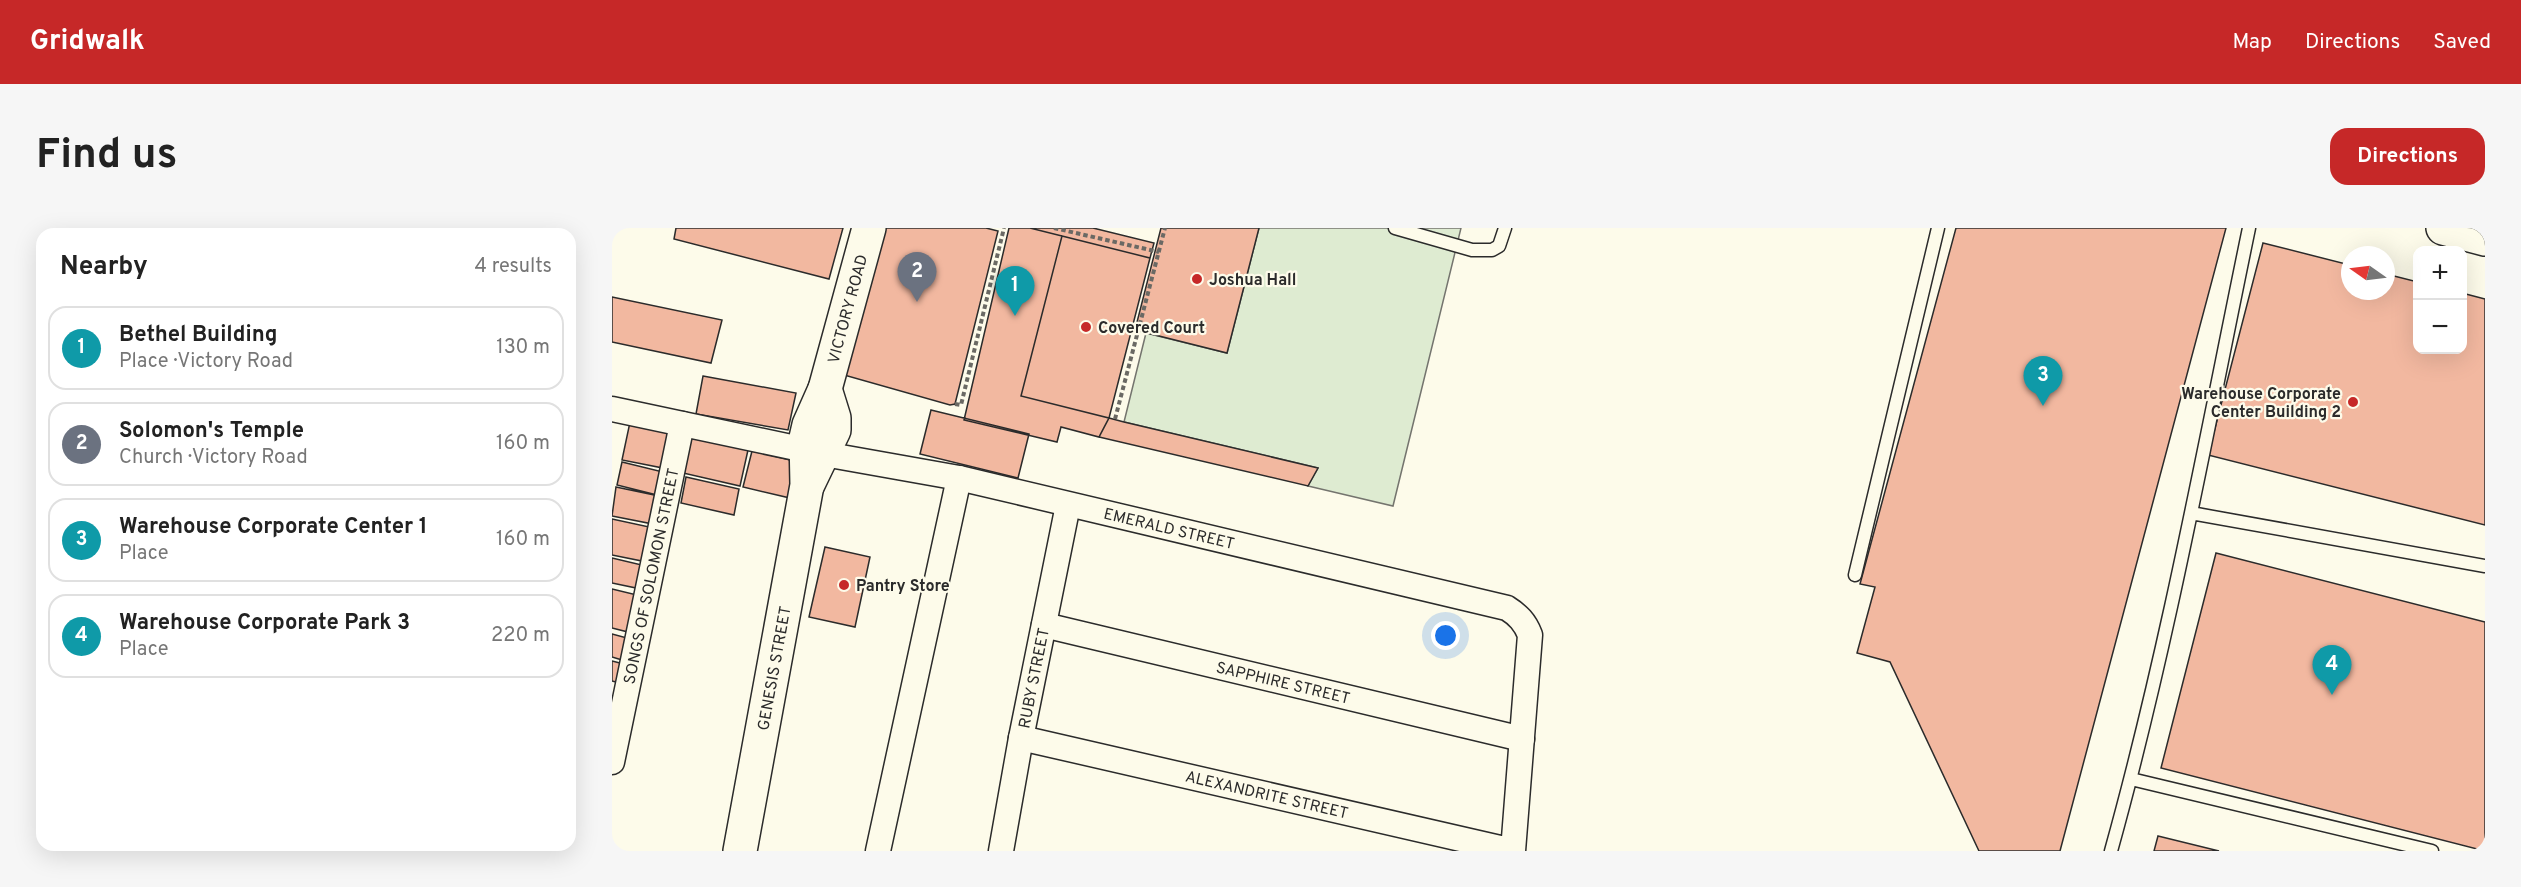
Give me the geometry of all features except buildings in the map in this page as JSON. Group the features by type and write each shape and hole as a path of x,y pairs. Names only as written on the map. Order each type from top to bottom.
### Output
{"street":[{"name":"VICTORY ROAD","path":"815,452 834,430 834,418 825,389 870,228"},
{"path":"2444,228 2485,239"},
{"name":"EMERALD STREET","path":"612,409 815,452 959,478 1068,506 1507,608 1518,615 1530,635 1522,739"},
{"name":"SONGS OF SOLOMON STREET","path":"612,762 682,423"},
{"name":"GENESIS STREET","path":"740,851 815,452"},
{"path":"878,851 959,478"},
{"name":"RUBY STREET","path":"1002,851 1021,738 1068,506"},
{"name":"SAPPHIRE STREET","path":"1044,624 1522,739"},
{"name":"ALEXANDRITE STREET","path":"1021,738 1513,851"},
{"path":"1513,851 1522,739"}],"lane":[{"path":"1395,228 1472,250 1484,251 1499,246 1505,228"},
{"path":"1855,575 1938,228"},
{"path":"2111,851 2131,779 2191,513 2249,228"},
{"path":"2191,513 2485,566"},
{"path":"2131,779 2432,851"}],"path":[{"path":"955,404 961,405 1004,228"},
{"path":"1054,228 1159,252"},
{"path":"1114,417 1165,228"}],"green space":[{"path":"1259,228 1461,228 1393,506 1308,486 1318,468 1124,422 1146,333 1227,353"}],"place":[{"name":"Joshua Hall","path":"1197,279"},
{"name":"Solomon's Temple","path":"917,302"},
{"name":"Bethel Building","path":"1015,316"},
{"name":"Covered Court","path":"1086,327"},
{"name":"Warehouse Corporate Center Building 2","path":"2353,402"},
{"name":"Warehouse Corporate Center 1","path":"2043,406"},
{"name":"Pantry Store","path":"844,585"},
{"name":"Warehouse Corporate Park 3","path":"2332,695"}]}
